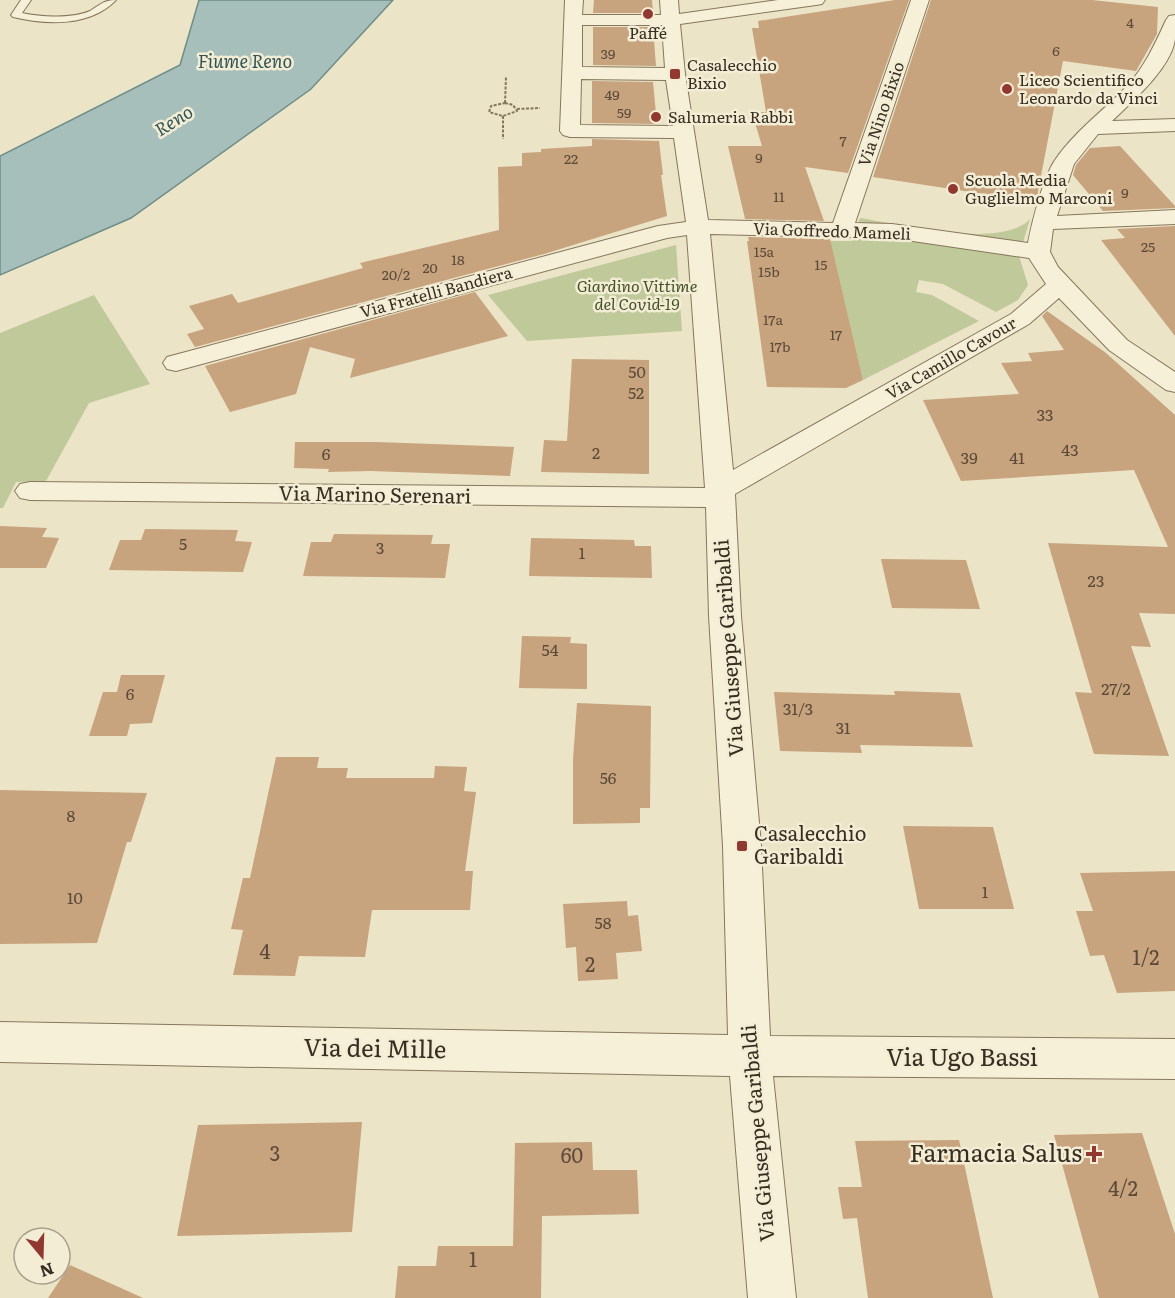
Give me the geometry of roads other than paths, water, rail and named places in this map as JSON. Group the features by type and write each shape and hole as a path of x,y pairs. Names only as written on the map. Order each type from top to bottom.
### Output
{"street":[{"path":"574,0 570,130 683,132"},
{"name":"Via Giuseppe Garibaldi","path":"669,0 675,74 696,211 719,494 742,846 750,1056 771,1298"},
{"path":"573,20 671,20 816,0"},
{"name":"Via Nino Bixio","path":"842,229 920,0"},
{"path":"1175,20 1158,57 1133,90 1092,128 1064,163 1043,223 1038,252 1047,270 1059,285 1118,345 1175,384"},
{"path":"572,73 675,74"},
{"path":"1092,128 1175,125"},
{"path":"1043,223 1175,217"},
{"name":"Via Goffredo Mameli","path":"696,227 892,231 1038,252"},
{"name":"Via Fratelli Bandiera","path":"176,363 636,238 696,227"},
{"name":"Via Camillo Cavour","path":"719,494 1020,319 1059,285"},
{"name":"Via Marino Serenari","path":"30,491 719,494"},
{"name":"Via dei Mille","path":"0,1041 750,1056"},
{"name":"Via Ugo Bassi","path":"750,1056 1175,1059"}],"lane":[{"path":"26,0 16,15 44,21 91,14 111,0"}],"water":[{"name":"Fiume Reno","path":"199,0 393,0 311,89 131,218 0,275 0,156 180,65"}],"place":[{"name":"Paffé","path":"648,14"},
{"name":"Casalecchio Bixio","path":"675,74"},
{"name":"Liceo Scientifico Leonardo da Vinci","path":"1007,89"},
{"name":"Salumeria Rabbi","path":"656,117"},
{"name":"Scuola Media Guglielmo Marconi","path":"953,189"},
{"name":"Casalecchio Garibaldi","path":"742,846"},
{"name":"Farmacia Salus","path":"1094,1154"}],"water label":[{"name":"Reno","path":"174,121"}],"park label":[{"name":"Giardino Vittime del Covid-19","path":"637,295"}]}
